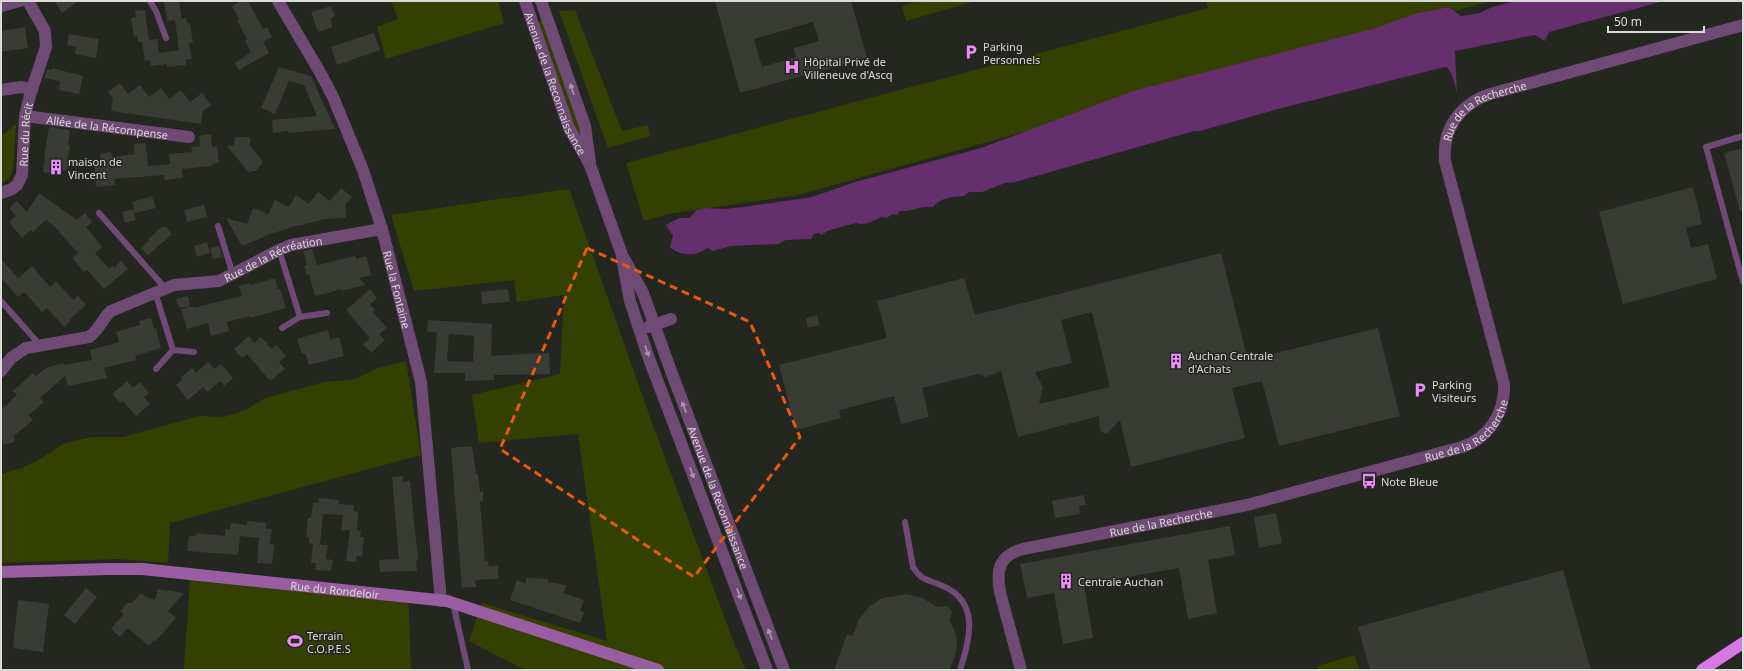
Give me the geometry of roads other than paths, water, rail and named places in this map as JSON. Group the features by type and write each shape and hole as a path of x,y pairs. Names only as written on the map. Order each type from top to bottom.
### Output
{"highway":[{"path":"1703,670 1743,643"},
{"path":"1703,670 1743,646"}],"street":[{"path":"1,6 20,1"},
{"name":"Rue du Récit","path":"1,194 12,189 18,184 22,175 26,116 32,90 47,42 45,31 28,1"},
{"name":"Rue la Fontaine","path":"278,1 333,97 363,170 382,230 421,382 441,600"},
{"name":"Avenue de la Reconnaissance","path":"525,1 569,128 590,165 622,255 638,282 784,670"},
{"name":"Avenue de la Reconnaissance","path":"541,1 585,126 590,165"},
{"name":"Rue de la Recherche","path":"1021,670 998,580 1000,565 1011,553 1023,549 1253,504 1462,447 1474,442 1485,433 1494,423 1501,410 1504,397 1504,384 1445,161 1447,136 1454,119 1461,110 1471,102 1490,94 1743,25"},
{"name":"Rue du Récit","path":"1,90 22,87 32,90"},
{"name":"Allée de la Récompense","path":"26,116 189,137"},
{"name":"Rue de la Récréation","path":"1,371 11,358 18,352 26,348 89,336 95,333 106,315 111,311 160,290 183,283 219,281 279,250 291,246 382,230"},
{"name":"Avenue de la Reconnaissance","path":"622,255 626,289 639,330 767,670"},
{"path":"639,330 671,319"},
{"name":"Rue du Rondeloir","path":"1,572 109,569 142,570 441,600 658,670"}],"lane":[{"path":"150,1 156,11 166,38"},
{"path":"1743,136 1706,147 1743,282"},
{"path":"99,213 160,290 173,350"},
{"path":"218,226 233,275"},
{"path":"279,250 300,317"},
{"path":"1,301 40,345"},
{"path":"282,328 300,317 327,313"},
{"path":"173,350 194,352"},
{"path":"156,369 173,350"},
{"path":"905,522 913,567 916,573 920,578 944,586 954,592 962,601 969,616 970,633 960,670"},
{"path":"453,603 468,670"}],"place":[{"name":"Parking Personnels","path":"971,52"},
{"name":"Hôpital Privé de Villeneuve d'Ascq","path":"792,67"},
{"name":"maison de Vincent","path":"56,167"},
{"name":"Auchan Centrale d'Achats","path":"1176,361"},
{"name":"Parking Visiteurs","path":"1420,390"},
{"name":"Note Bleue","path":"1369,481"},
{"name":"Centrale Auchan","path":"1066,581"},
{"name":"Terrain C.O.P.E.S","path":"295,641"}]}
